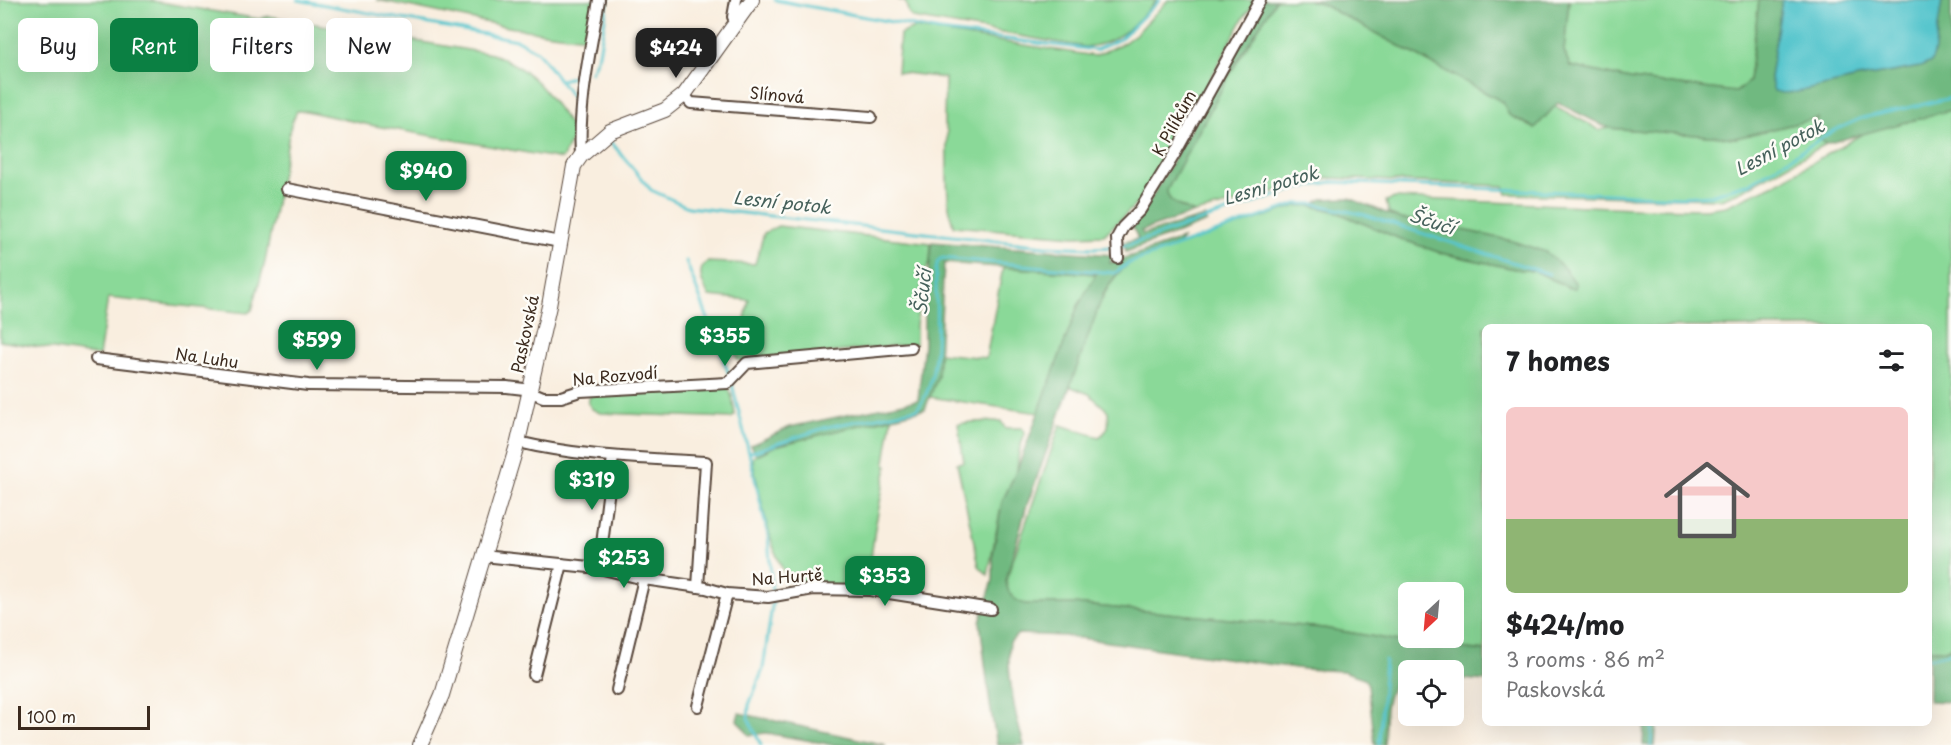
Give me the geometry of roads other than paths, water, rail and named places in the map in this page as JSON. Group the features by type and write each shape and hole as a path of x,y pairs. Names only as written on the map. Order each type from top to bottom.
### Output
{"street":[{"path":"581,156 581,107 599,0"},
{"path":"736,0 733,17 737,22"},
{"name":"Paskovská","path":"420,745 442,695 518,442 549,306 574,166 581,156 605,135 665,110 684,95 752,0"},
{"name":"K Pilíkům","path":"1118,255 1118,241 1123,227 1140,210 1174,155 1260,0"},
{"name":"Slínová","path":"684,95 691,103 871,117"},
{"path":"287,189 560,242"},
{"name":"Na Rozvodí","path":"530,392 543,397 561,397 580,391 728,383 747,363 911,348"},
{"name":"Na Luhu","path":"96,359 308,385 507,387 530,392"},
{"path":"518,442 555,451 706,462 698,587"},
{"path":"599,568 613,457"},
{"name":"Na Hurtě","path":"483,556 599,568 644,579 727,594 773,596 813,589 870,590 991,609"},
{"path":"534,675 562,564"},
{"path":"617,690 644,579"},
{"path":"698,706 727,594"}],"water":[{"path":"1782,0 1942,0 1931,62 1920,67 1797,92 1774,91 1770,78"}],"waterway":[{"name":"Lesní potok","path":"298,0 517,40 538,52 575,101"},
{"path":"591,72 599,54 608,0"},
{"path":"775,0 940,31 1096,50 1120,39 1160,0"},
{"path":"561,80 580,75"},
{"name":"Lesní potok","path":"1121,246 1296,189 1332,182 1681,197 1711,195 1752,182 1833,131 1862,118 1951,98"},
{"name":"Lesní potok","path":"611,142 651,190 688,207 1045,246 1114,247"},
{"name":"Ščučí","path":"772,592 768,535 749,453 827,427 917,409 926,395 935,361 936,269 941,258 1115,273 1129,263 1297,204 1314,204 1365,215 1549,274"},
{"path":"686,261 730,377"},
{"path":"732,384 749,453"},
{"name":"Ščučí","path":"761,745 748,718 749,705 763,669 773,599"},
{"path":"1932,657 1951,653"},
{"path":"1379,745 1385,660"},
{"path":"1651,745 1652,726"}]}
